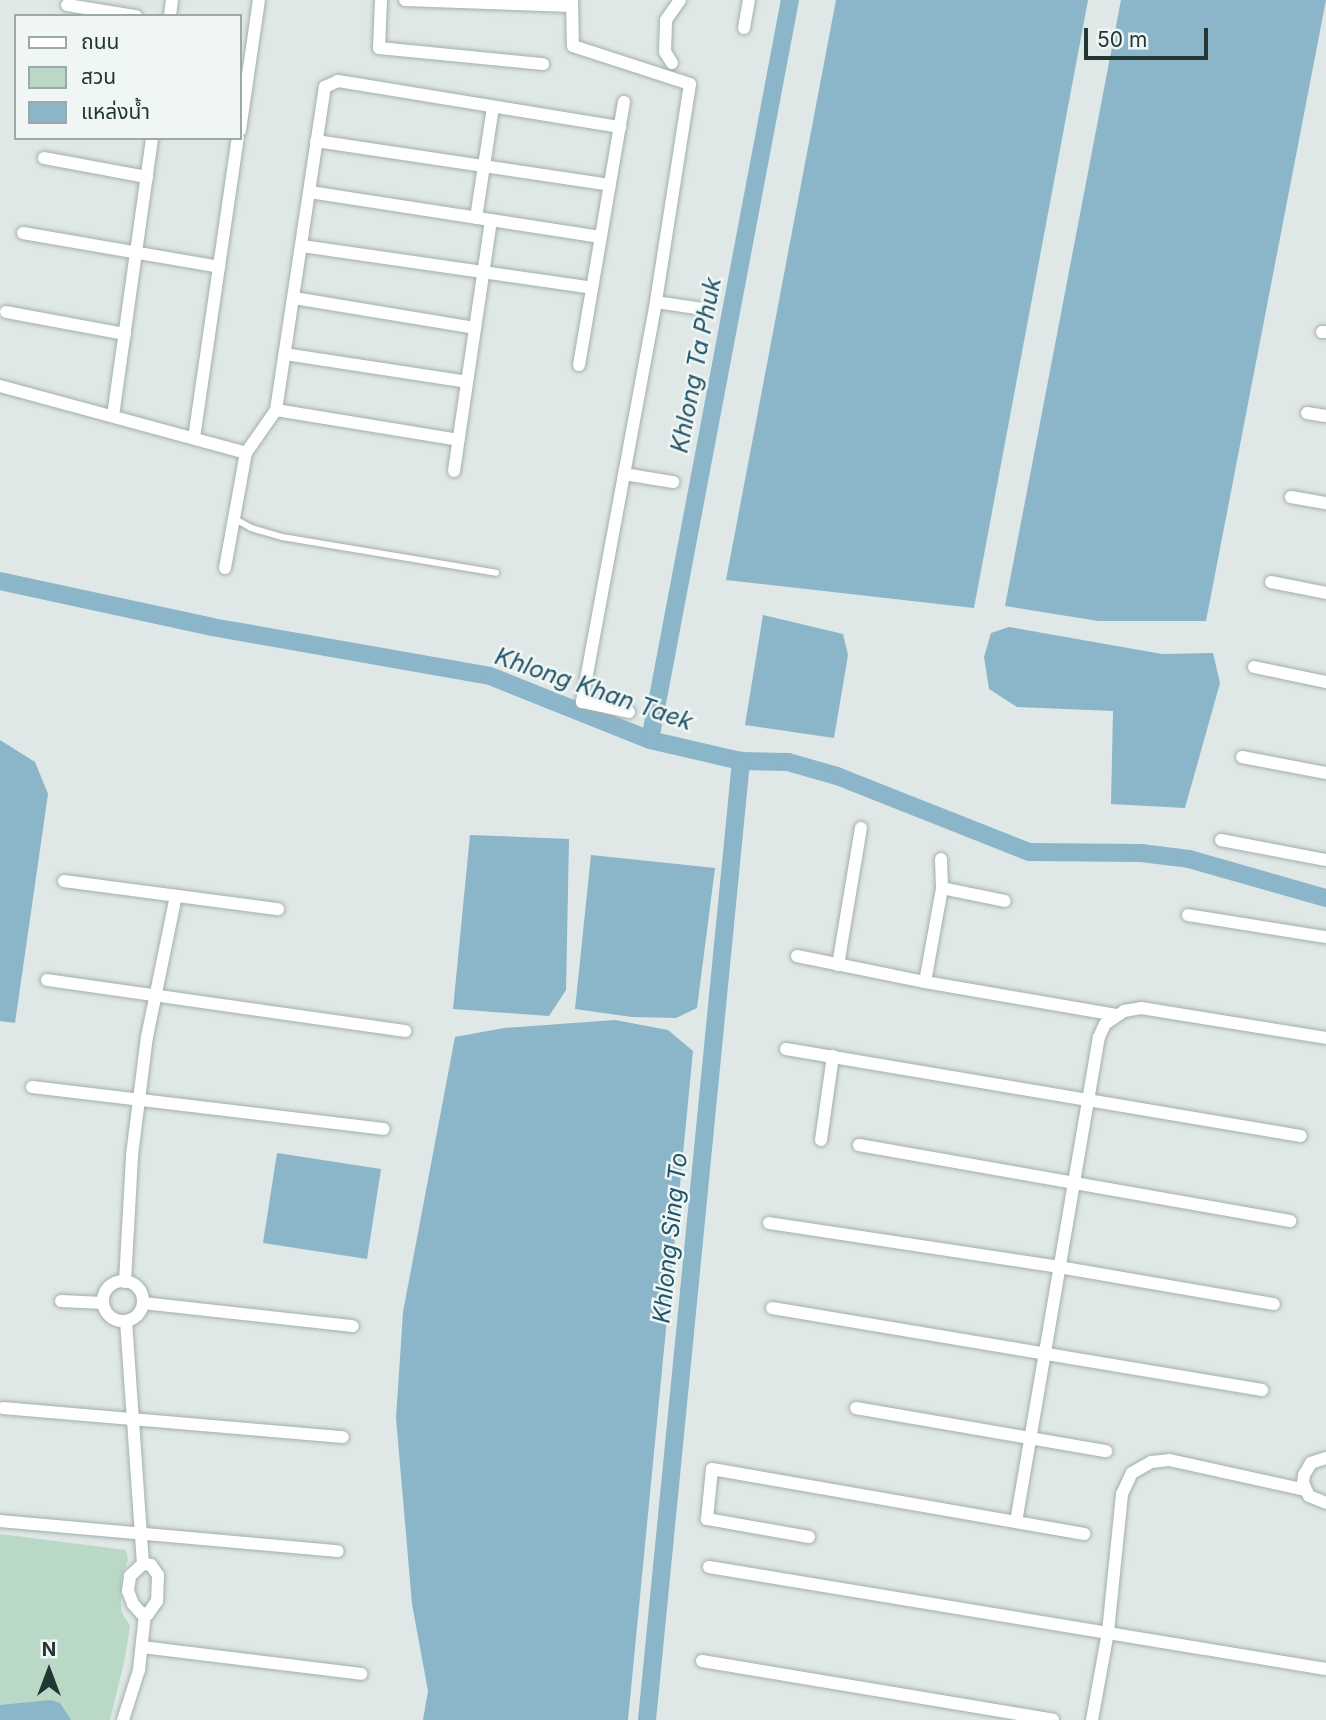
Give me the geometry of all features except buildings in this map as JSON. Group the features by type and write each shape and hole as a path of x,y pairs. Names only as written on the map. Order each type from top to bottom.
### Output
{"street":[{"path":"242,116 259,0"},
{"path":"381,0 379,48 543,64"},
{"path":"405,0 572,3 573,46 690,84 656,302 582,702 629,712"},
{"path":"672,63 665,51 664,35 666,20 680,0"},
{"path":"744,28 749,0"},
{"path":"67,5 123,14"},
{"path":"242,32 254,34"},
{"path":"225,568 246,453 276,410 310,192 321,99 325,87 338,81 620,127"},
{"path":"579,365 624,102"},
{"path":"476,218 493,107"},
{"path":"113,416 152,140"},
{"path":"194,438 239,140"},
{"path":"316,141 610,186"},
{"path":"44,158 147,177"},
{"path":"310,192 601,237"},
{"path":"454,471 491,221"},
{"path":"23,233 219,267"},
{"path":"302,246 592,288"},
{"path":"294,298 475,328"},
{"path":"656,302 704,309"},
{"path":"6,312 125,334"},
{"path":"285,354 467,382"},
{"path":"0,386 246,453"},
{"path":"276,410 458,440"},
{"path":"1307,413 1326,416"},
{"path":"624,474 673,482"},
{"path":"1291,497 1326,503"},
{"path":"1271,582 1326,593"},
{"path":"1254,667 1326,682"},
{"path":"1242,757 1326,773"},
{"path":"838,965 861,828"},
{"path":"1221,840 1326,860"},
{"path":"925,982 942,888 941,859"},
{"path":"64,881 278,909"},
{"path":"942,888 1005,901"},
{"path":"125,1282 132,1155 139,1100 176,896"},
{"path":"1188,915 1326,937"},
{"path":"797,956 925,982 1116,1015"},
{"path":"47,980 405,1031"},
{"path":"1016,1522 1088,1098 1099,1037 1105,1024 1116,1015 1132,1009 1149,1009 1326,1038"},
{"path":"786,1049 1301,1136"},
{"path":"821,1140 833,1056"},
{"path":"32,1087 384,1129"},
{"path":"859,1145 1290,1221"},
{"path":"769,1223 1059,1267 1274,1304"},
{"path":"125,1282 140,1290 143,1303 138,1315 126,1321 114,1319 103,1303 110,1286 125,1282"},
{"path":"61,1301 103,1303"},
{"path":"143,1303 353,1326"},
{"path":"772,1308 1262,1390"},
{"path":"126,1321 143,1564"},
{"path":"3,1408 343,1437"},
{"path":"856,1408 1106,1451"},
{"path":"1305,1489 1306,1469 1317,1459 1326,1458"},
{"path":"1092,1720 1108,1632 1122,1494 1127,1478 1137,1468 1159,1460 1169,1460 1305,1489 1315,1500 1326,1503"},
{"path":"809,1537 707,1519 712,1469 1084,1534"},
{"path":"0,1521 338,1551"},
{"path":"143,1564 151,1565 158,1575 157,1601 153,1610 145,1614 133,1604 128,1591 130,1576 143,1564"},
{"path":"709,1567 1326,1670"},
{"path":"123,1720 133,1695 145,1614"},
{"path":"142,1647 361,1674"},
{"path":"702,1661 1052,1720"}],"lane":[{"path":"234,518 251,528 282,537 496,573"}],"green space":[{"path":"0,1534 126,1550 128,1560 121,1578 121,1611 130,1626 110,1720 0,1720"}],"water":[{"path":"836,0 1088,0 974,608 726,580"},
{"path":"1121,0 1326,0 1206,621 1098,621 1005,606"},
{"path":"763,615 843,634 848,655 834,738 745,725"},
{"path":"1009,627 1162,654 1213,653 1220,683 1185,808 1111,804 1113,711 1017,707 989,689 984,657 991,633"},
{"path":"0,740 35,762 48,794 15,1023 0,1021"},
{"path":"470,835 569,839 566,990 549,1016 453,1009"},
{"path":"591,855 715,868 697,1008 676,1018 632,1017 575,1009"},
{"path":"615,1020 668,1030 693,1051 628,1720 423,1720 428,1691 412,1604 396,1418 403,1312 455,1037 504,1028"},
{"path":"277,1153 381,1169 367,1259 263,1243"},
{"path":"51,1700 60,1703 71,1720 0,1720 0,1705"}],"waterway":[{"name":"Khlong Ta Phuk","path":"650,740 790,0"},
{"name":"Khlong Khan Taek","path":"0,581 212,627 490,676 650,740 741,761 788,762 837,776 1029,852 1141,853 1189,859 1326,898"},
{"name":"Khlong Sing To","path":"647,1720 741,761"}]}
